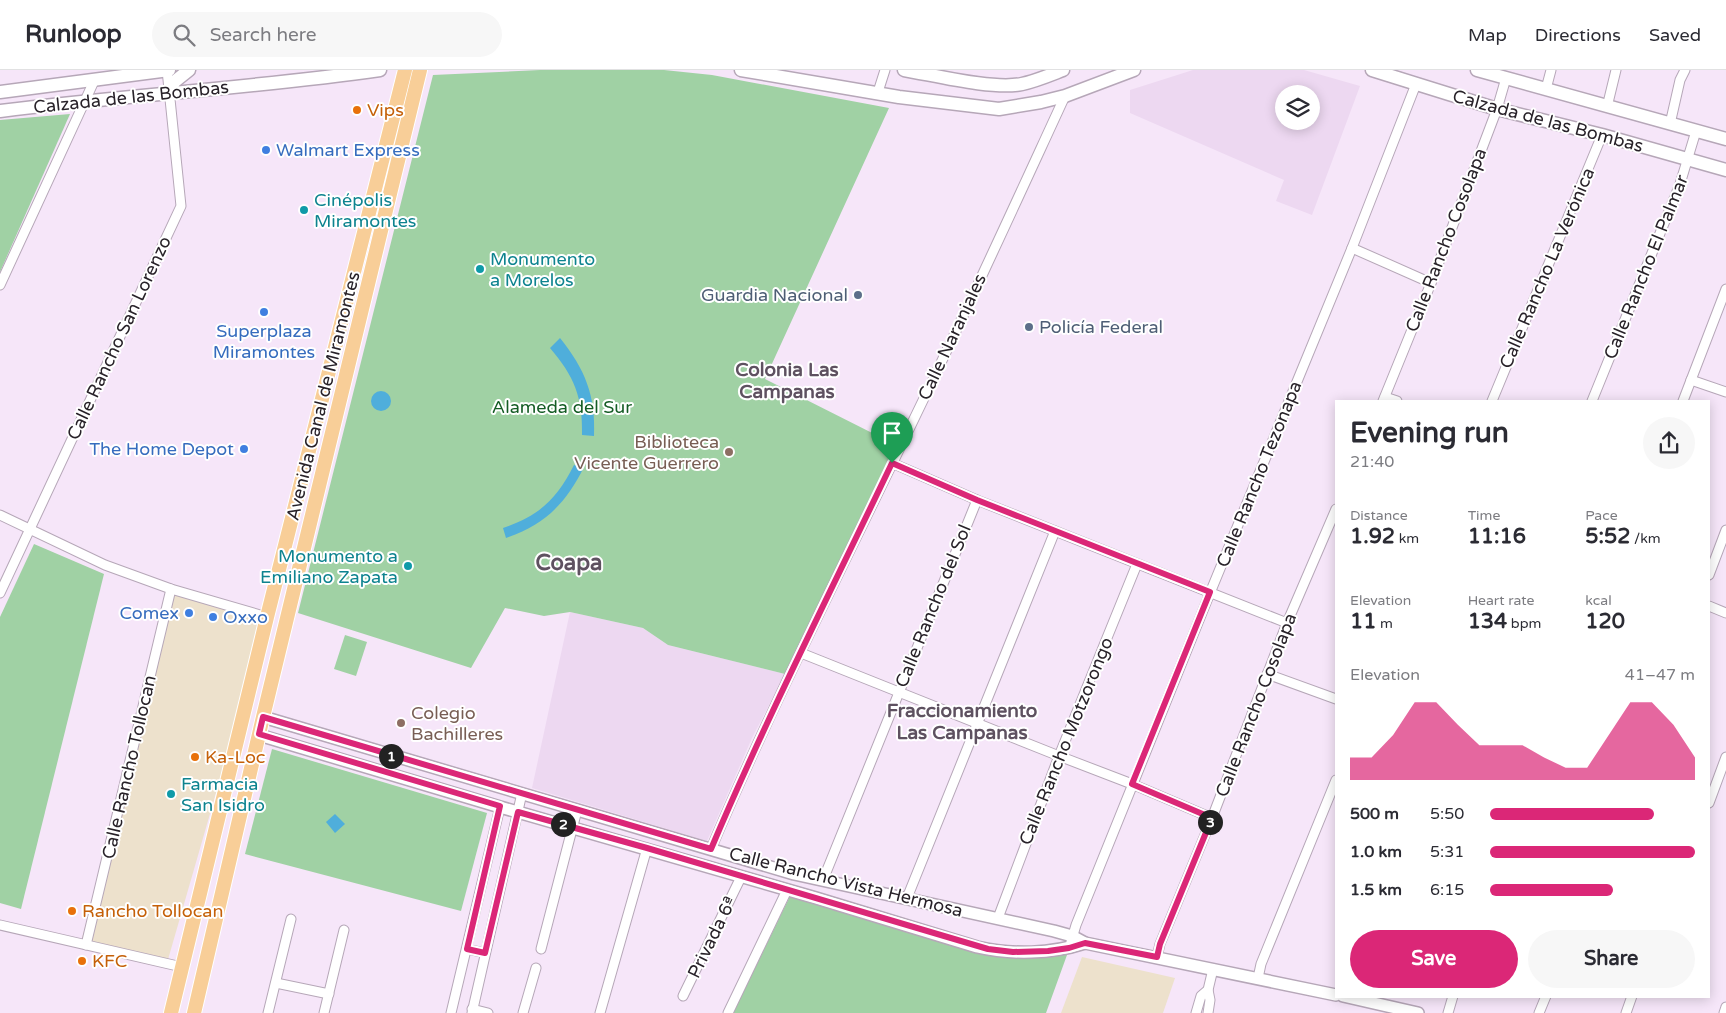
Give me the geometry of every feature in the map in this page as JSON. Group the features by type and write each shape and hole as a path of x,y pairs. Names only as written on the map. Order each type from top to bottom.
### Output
{"main road":[{"name":"Calzada de las Bombas","path":"0,92 168,70"},
{"path":"170,93 174,82 190,70"},
{"name":"Calzada de las Bombas","path":"0,111 86,100 338,76 380,70"},
{"name":"Avenida Canal de Miramontes","path":"171,1013 267,617 405,70"},
{"name":"Avenida Canal de Miramontes","path":"194,1013 263,717 420,70"},
{"path":"741,70 899,96 999,109 1065,96 1134,70"},
{"path":"904,70 950,74 1007,84 1022,84 1055,71"},
{"name":"Calzada de las Bombas","path":"1372,70 1497,109 1602,135 1726,170"},
{"name":"Calzada de las Bombas","path":"1477,70 1491,72 1607,107 1726,139"}],"street":[{"name":"Calle Rancho San Lorenzo","path":"0,593 181,206 168,70"},
{"path":"878,92 885,70"},
{"path":"1546,89 1551,70"},
{"path":"1607,107 1616,70"},
{"path":"1670,124 1680,80 1685,70"},
{"name":"Calle Rancho Cosolapa","path":"1384,399 1431,283 1497,109 1506,78"},
{"path":"0,285 95,80"},
{"name":"Calle Rancho Tezonapa","path":"1069,948 1072,936 1132,784 1352,248 1416,84"},
{"name":"Calle Naranjales","path":"711,849 729,806 943,360 1065,96"},
{"name":"Calle Rancho El Palmar","path":"1592,400 1688,160 1696,131"},
{"name":"Calle Rancho La Verónica","path":"1492,400 1602,135"},
{"path":"1352,248 1431,283"},
{"path":"1683,400 1726,289"},
{"path":"1691,380 1726,392"},
{"path":"892,463 977,500 1287,623"},
{"name":"Calle Rancho del Sol","path":"823,880 977,500"},
{"name":"Calle Rancho Cosolapa","path":"1157,957 1160,944 1212,818 1287,623 1335,511"},
{"path":"0,515 105,565 171,589 267,617"},
{"path":"1710,572 1726,530"},
{"path":"907,898 1055,531"},
{"name":"Calle Rancho Motzorongo","path":"998,918 1058,756 1137,564"},
{"name":"Calle Rancho Tollocan","path":"86,945 171,589"},
{"path":"1710,606 1726,612"},
{"path":"801,653 1132,784 1212,818"},
{"path":"1267,674 1335,700"},
{"name":"Calle Rancho Vista Hermosa","path":"263,717 794,874 998,918 1072,936 1085,943 1335,995"},
{"name":"Calle Rancho Vista Hermosa","path":"259,734 518,812 647,848 988,949 1028,952 1069,948 1085,943"},
{"path":"1710,799 1726,758"},
{"path":"1258,978 1261,964 1335,782"},
{"path":"488,1013 472,1011 522,793"},
{"path":"451,1013 500,806"},
{"path":"541,949 577,810"},
{"path":"600,1013 647,848"},
{"name":"Privada 6ª","path":"683,996 741,877"},
{"path":"728,1013 787,890"},
{"path":"268,1013 292,919"},
{"path":"0,925 182,967"},
{"path":"324,1013 344,930"},
{"path":"467,949 485,953"},
{"path":"523,1013 536,968"},
{"path":"1208,1013 1210,1000 1208,990 1213,969"},
{"path":"276,983 328,994"},
{"path":"1196,1013 1201,996 1208,990"},
{"path":"1352,998 1418,1013"},
{"path":"1448,1013 1452,998"},
{"path":"1539,1013 1545,998"},
{"path":"1626,1013 1631,998"},
{"path":"1724,1013 1726,1007"}],"shaded area":[{"path":"1193,70 1304,70 1360,86 1312,215 1276,201 1284,180 1130,113 1130,90"},
{"path":"174,589 267,616 167,963 81,942"},
{"path":"570,612 643,628 668,645 785,674 752,738 707,841 532,788"},
{"path":"1082,957 1175,978 1163,1013 1061,1013"}],"green space":[{"name":"Alameda del Sur","path":"540,70 664,70 712,75 889,108 765,379 896,445 785,674 668,645 643,628 570,612 544,616 505,608 471,668 298,613 433,75"},
{"path":"70,114 0,272 0,120"},
{"path":"34,544 104,574 21,909 0,903 0,617"},
{"path":"345,635 367,642 356,676 334,669"},
{"path":"272,749 487,813 461,911 245,854"},
{"path":"791,894 992,953 1067,955 1046,1013 733,1013"}],"water":[{"path":"560,338 569,349 587,384 593,408 594,436 582,435 579,398 571,378 550,348"},
{"path":"381,391 388,394 391,401 388,408 381,411 374,408 371,401 374,394"},
{"path":"574,465 584,467 562,502 543,519 520,533 506,538 503,528 527,518 546,505 561,488"},
{"path":"335,814 345,824 335,833 326,822"}],"place":[{"name":"Vips","path":"357,110"},
{"name":"Walmart Express","path":"266,150"},
{"name":"Cinépolis Miramontes","path":"304,210"},
{"name":"Monumento a Morelos","path":"480,269"},
{"name":"Guardia Nacional","path":"858,295"},
{"name":"Superplaza Miramontes","path":"264,312"},
{"name":"Policía Federal","path":"1029,327"},
{"name":"The Home Depot","path":"244,449"},
{"name":"Biblioteca Vicente Guerrero","path":"729,452"},
{"name":"Monumento a Emiliano Zapata","path":"408,566"},
{"name":"Comex","path":"189,613"},
{"name":"Oxxo","path":"213,617"},
{"name":"Colegio Bachilleres","path":"401,723"},
{"name":"Ka-Loc","path":"195,757"},
{"name":"Farmacia San Isidro","path":"171,794"},
{"name":"Rancho Tollocan","path":"72,911"},
{"name":"KFC","path":"82,961"}],"district":[{"name":"Colonia Las Campanas","path":"787,381"},
{"name":"Coapa","path":"569,563"},
{"name":"Fraccionamiento Las Campanas","path":"962,722"}],"route":[{"path":"892,463 977,500 1210,592 1132,784 1212,818 1160,944 1157,957 1085,943 1069,948 1048,951 1013,952 988,949 647,848 518,812 485,953 467,949 500,806 259,734 263,717 711,849 729,806 892,463"}]}
